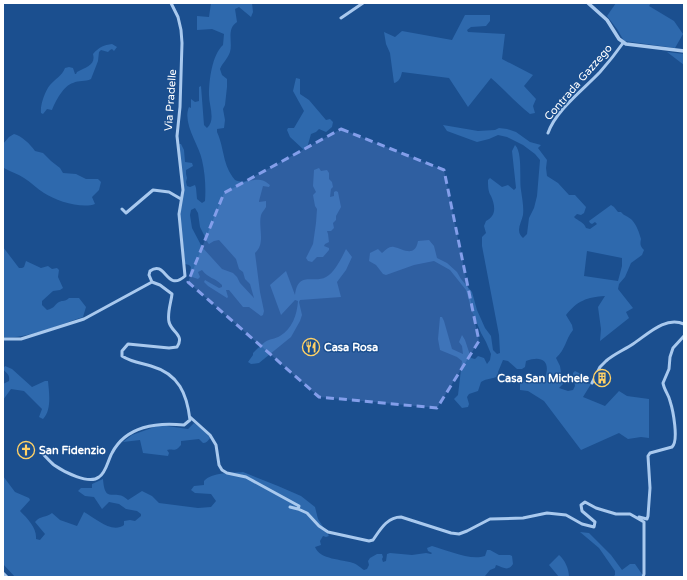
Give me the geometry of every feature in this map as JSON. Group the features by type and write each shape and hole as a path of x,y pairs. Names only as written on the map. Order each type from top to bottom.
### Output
{"street":[{"name":"Via Pradelle","path":"152,282 149,275 150,271 154,268 161,270 173,282 178,281 185,276 179,214 183,190 177,136 180,107 182,43 178,17 171,3"},
{"path":"341,18 363,3"},
{"name":"Contrada Gazzego","path":"588,3 607,20 623,43 628,45 684,51"},
{"name":"Contrada Gazzego","path":"548,133 551,125 559,114 600,72 623,43"},
{"path":"122,208 126,213 153,190 169,192 181,199"},
{"path":"3,339 21,339 84,319 152,282 160,285 172,294 169,322 180,338 180,343 177,347 169,348 128,344 122,351 122,356 127,360 154,367 171,375 182,389 190,417 210,435 216,445 219,465 222,470 227,473 246,477 275,494 294,502 299,506 298,508"},
{"path":"592,382 600,367 606,361 652,331 670,322 684,324"},
{"path":"635,517 647,519 648,516 650,488 648,456 650,453 672,447 674,445 674,417 670,400 663,383 669,369 670,357 673,348 684,336"},
{"path":"44,454 54,465 72,474 88,480 96,479 101,477 115,446 130,434 150,425 184,425 189,422 190,417"},
{"path":"290,507 298,508 307,513 319,526 328,532 369,541 373,540 387,522 401,516 451,533 459,534 468,531 490,519 522,518 548,513 566,515 582,524 594,527 595,522 582,511 581,505 585,502 596,508 616,514 630,514 644,522 643,577"},
{"path":"3,573 7,577"}],"highlighted area":[{"path":"341,129 444,170 479,341 437,408 319,397 188,282 224,193"}],"shaded area":[{"path":"211,3 252,3 253,12 251,17 239,7 235,9 237,22 232,28 231,32 230,52 220,69 222,75 227,79 225,105 223,109 225,120 224,128 217,129 217,132 226,163 235,180 244,182 261,180 270,185 269,187 263,186 259,201 266,201 266,207 260,220 260,245 255,253 264,311 263,315 261,316 249,307 243,307 229,290 226,290 227,298 208,286 204,282 205,280 219,288 222,287 222,285 202,270 198,272 200,277 198,279 192,277 190,272 191,267 185,264 180,215 183,192 178,144 181,144 184,150 185,162 192,163 193,166 186,170 187,186 190,187 195,185 197,199 202,203 205,201 204,170 200,154 189,127 187,113 189,107 191,108 191,99 195,102 199,101 199,87 201,86 204,125 207,128 210,125 212,117 209,95 211,75 216,55 223,45 224,34 212,29 197,30 197,16 209,17","holes":["195,208 198,213 200,227 208,243 209,244 219,240 236,259 239,269 243,272 245,279 250,284 254,298 233,273 222,269 202,247 192,228 190,215 191,210"]},
{"path":"616,3 651,3 649,6 674,21 683,34 675,48 624,41 607,16"},
{"path":"465,15 490,15 490,21 486,26 471,27 467,30 468,32 505,34 502,59 533,75 524,86 536,99 533,106 535,113 530,114 491,78 468,107 449,78 402,72 400,79 394,83 390,53 386,44 384,32 395,37 402,31 452,40"},
{"path":"112,44 117,47 114,51 112,49 108,52 101,50 99,52 98,61 91,79 70,84 60,94 52,110 47,109 43,114 41,113 42,102 46,91 65,68 73,68 76,74 92,63 94,58 93,54 97,50"},
{"path":"667,52 684,54 684,65"},
{"path":"296,78 300,79 300,94 309,100 326,120 330,119 333,122 332,127 326,132 319,129 311,134 307,148 304,150 290,137 287,130 288,128 294,128 304,111 293,91"},
{"path":"443,125 478,131 495,130 499,128 516,132 530,142 541,145 538,148 547,160 547,176 558,183 569,195 575,195 586,207 584,213 581,215 577,214 574,217 586,228 590,229 597,224 595,222 592,224 589,221 611,205 618,212 621,212 632,220 639,231 641,239 640,244 644,250 642,255 631,263 625,277 619,284 618,289 633,308 626,312 629,318 600,341 601,329 598,307 605,296 593,297 578,303 566,315 572,325 573,330 562,351 556,358 560,366 563,384 559,388 568,391 573,390 575,386 573,373 575,371 583,375 585,383 591,384 583,397 605,406 619,391 627,396 649,399 649,438 641,437 628,439 619,433 581,450 544,401 528,391 520,390 520,384 527,377 545,378 547,367 541,359 526,361 525,367 522,369 517,369 508,361 503,360 498,376 481,382 478,391 469,394 467,397 469,404 468,407 462,408 454,399 458,395 462,361 457,357 440,350 438,339 440,317 442,317 444,321 452,349 463,354 462,346 459,342 462,335 471,358 475,359 478,356 484,358 487,364 490,360 491,354 472,311 466,290 450,270 434,261 414,265 386,275 383,274 376,265 369,261 370,253 378,249 382,253 391,247 411,251 414,249 418,241 429,240 434,246 437,258 447,263 457,272 472,292 477,310 485,328 491,336 493,350 497,354 500,353 499,335 482,246 482,237 486,233 484,226 486,221 492,216 494,210 488,180 490,178 502,187 508,185 514,190 516,188 512,151 515,145 520,160 520,185 523,202 523,215 519,230 523,238 527,234 529,218 534,208 537,196 540,160 523,145 507,137 498,135 477,142 447,131","holes":["587,251 622,258 622,266 618,281 584,276"]},
{"path":"14,134 26,141 35,151 43,153 60,168 63,173 76,174 86,179 98,179 101,182 99,190 92,197 95,204 83,206 55,199 41,191 29,181 4,168 3,144"},
{"path":"319,168 321,171 327,170 329,173 329,179 332,182 333,187 331,189 330,197 334,196 334,192 338,192 341,207 336,216 336,220 333,223 334,228 331,231 327,231 329,242 324,246 329,248 329,250 323,257 317,257 312,262 308,261 306,258 313,244 317,209 313,195 316,192 313,186 314,170"},
{"path":"3,247 19,268 24,267 26,261 41,268 48,266 52,269 57,268 59,270 58,277 63,288 53,291 42,301 42,305 47,310 59,302 69,298 79,298 86,307 83,317 32,334 3,337"},
{"path":"346,249 352,257 346,270 337,282 341,297 300,300 299,302 302,315 291,337 259,363 251,364 248,362 253,353 264,343 278,337 288,330 295,316 298,301 295,300 281,315 270,285 286,271 295,295 299,283 303,280 321,279 329,275 338,265"},
{"path":"5,366 12,369 32,387 48,381 49,406 43,419 39,417 42,409 24,391 11,389 3,400 3,384 9,381 8,374 3,369"},
{"path":"194,423 207,433 210,438 203,443 199,439 181,441 181,445 177,449 167,450 169,453 168,456 143,453 140,440 123,442 132,435 160,425 188,429"},
{"path":"243,472 301,496 315,507 318,519 329,536 323,536 320,541 321,545 315,547 318,551 326,557 357,565 364,570 367,569 369,565 368,561 370,558 377,554 382,554 383,562 386,561 387,554 390,553 412,555 426,553 431,554 432,553 428,551 427,548 432,546 472,557 485,556 487,550 490,550 499,555 512,556 513,564 509,568 503,568 496,565 495,568 490,570 485,576 469,577 15,577 3,564 3,476 15,492 29,498 30,500 20,511 29,520 33,527 36,539 40,540 45,534 35,522 39,518 48,516 52,513 60,520 77,526 84,512 114,528 124,525 124,521 135,521 141,516 141,514 137,511 126,509 119,504 109,502 102,509 94,497 85,496 78,491 81,488 92,488 92,484 103,479 106,492 111,495 123,496 128,500 142,491 152,496 159,503 198,508 211,507 216,501 211,494 195,493 191,490 194,486 204,485 204,481 207,478 217,474"},
{"path":"580,532 589,533 611,555 622,570 630,564 635,564 644,577 613,577 615,575 615,571 599,548"},
{"path":"559,555 566,565 569,577 559,577 549,565"}],"place":[{"name":"Casa Rosa","path":"311,347"},
{"name":"Casa San Michele","path":"602,378"},
{"name":"San Fidenzio","path":"26,450"}]}
